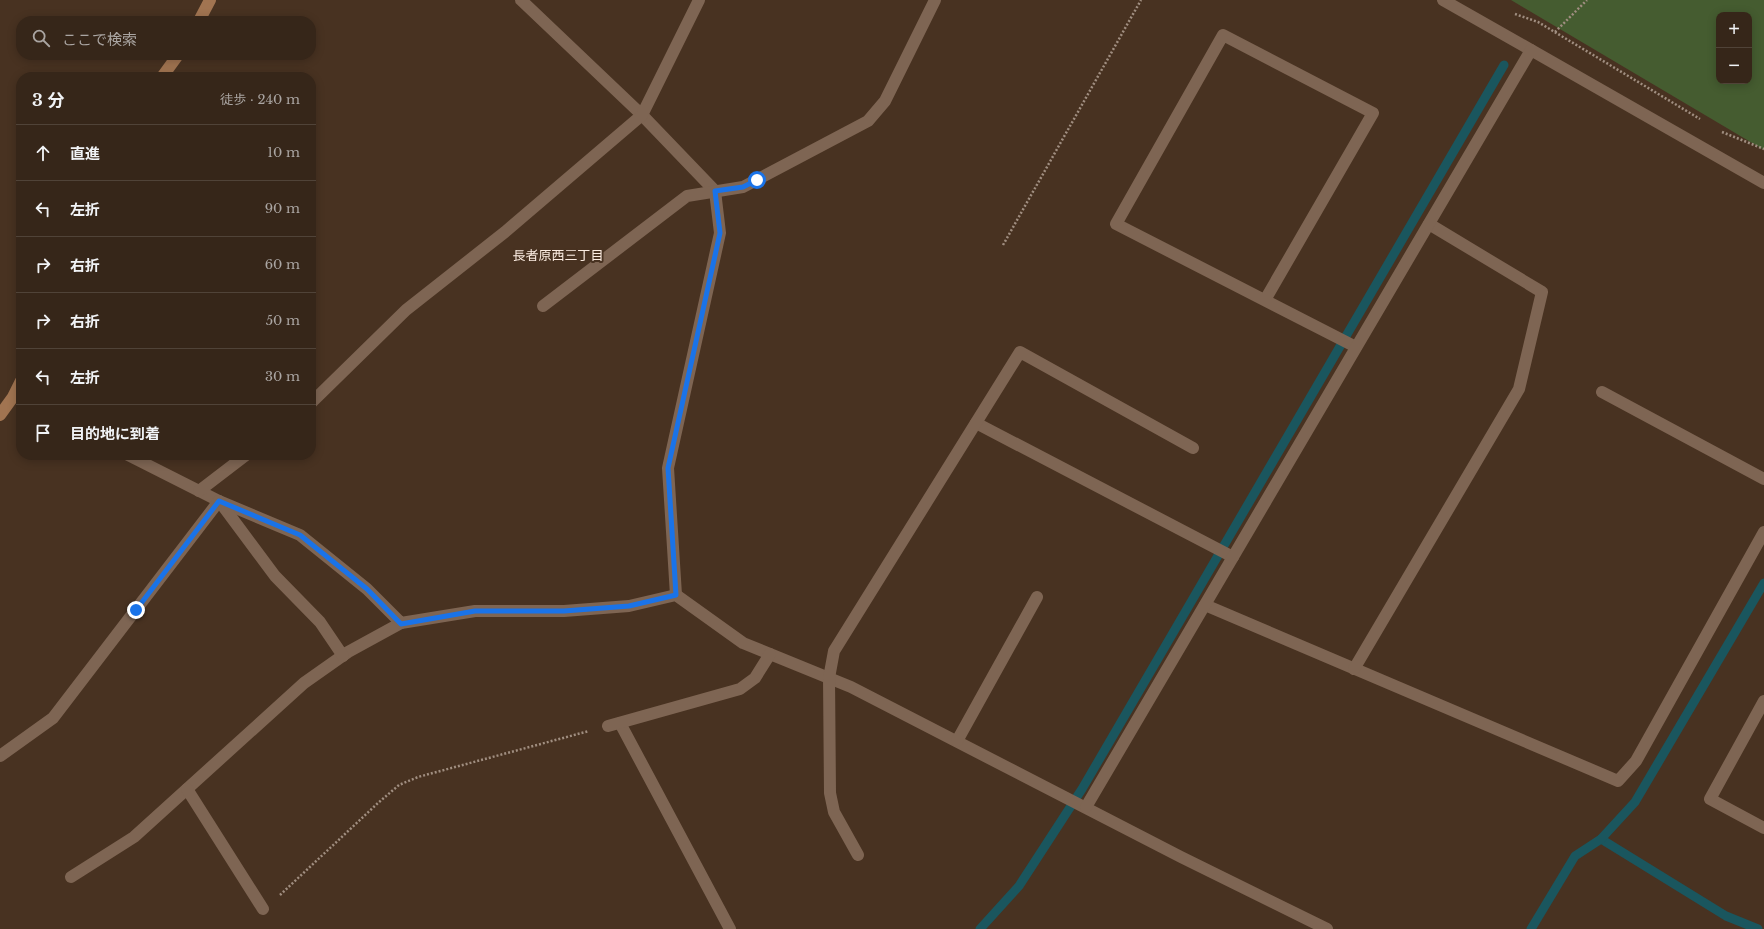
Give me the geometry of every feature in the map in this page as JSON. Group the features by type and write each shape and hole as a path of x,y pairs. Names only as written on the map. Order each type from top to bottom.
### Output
{"street":[{"path":"202,16 210,0"},
{"path":"521,0 642,115 715,191 720,233 668,468 676,595"},
{"path":"316,398 406,310 506,232 642,115 699,0"},
{"path":"543,306 687,196 743,187 868,121 885,101 935,0"},
{"path":"1443,0 1764,183"},
{"path":"1265,300 1373,113 1223,35 1116,224 1356,347"},
{"path":"1086,807 1531,50"},
{"path":"166,72 174,60"},
{"path":"1354,669 1520,389 1542,292 1429,224"},
{"path":"858,855 834,812 830,793 829,678 834,651 1020,352 1193,448"},
{"path":"1602,392 1764,479"},
{"path":"0,416 16,400"},
{"path":"976,424 1233,557"},
{"path":"138,460 219,501 300,535 367,589 401,624"},
{"path":"198,490 239,460"},
{"path":"219,501 275,576 320,622 343,656"},
{"path":"0,756 53,718 219,501"},
{"path":"1205,605 1618,781 1636,761 1764,532"},
{"path":"71,877 134,837 304,683 343,656 401,624 475,611 564,611 629,606 676,595 743,643 851,687 1327,929"},
{"path":"957,742 1037,598"},
{"path":"608,726 740,689 755,678 770,654"},
{"path":"1764,701 1710,799 1764,828"},
{"path":"620,723 730,929"},
{"path":"187,790 263,909"}],"path":[{"path":"1003,245 1141,0"},
{"path":"1555,32 1587,0"},
{"path":"1510,11 1538,22 1700,119"},
{"path":"1720,131 1764,149"},
{"path":"263,909 290,887 378,803 399,785 418,777 608,726"}],"green space":[{"path":"1511,0 1764,0 1764,150"}],"waterway":[{"path":"980,929 1019,886 1082,789 1504,65"},
{"path":"1531,929 1575,856 1601,839 1635,802 1764,583"},
{"path":"1601,839 1726,916 1758,929"}],"district":[{"name":"長者原西三丁目","path":"558,255"}],"route":[{"path":"136,610 219,501 300,535 367,589 401,624 475,611 564,611 629,606 676,595 668,468 720,233 715,191 743,187 757,180"}]}
